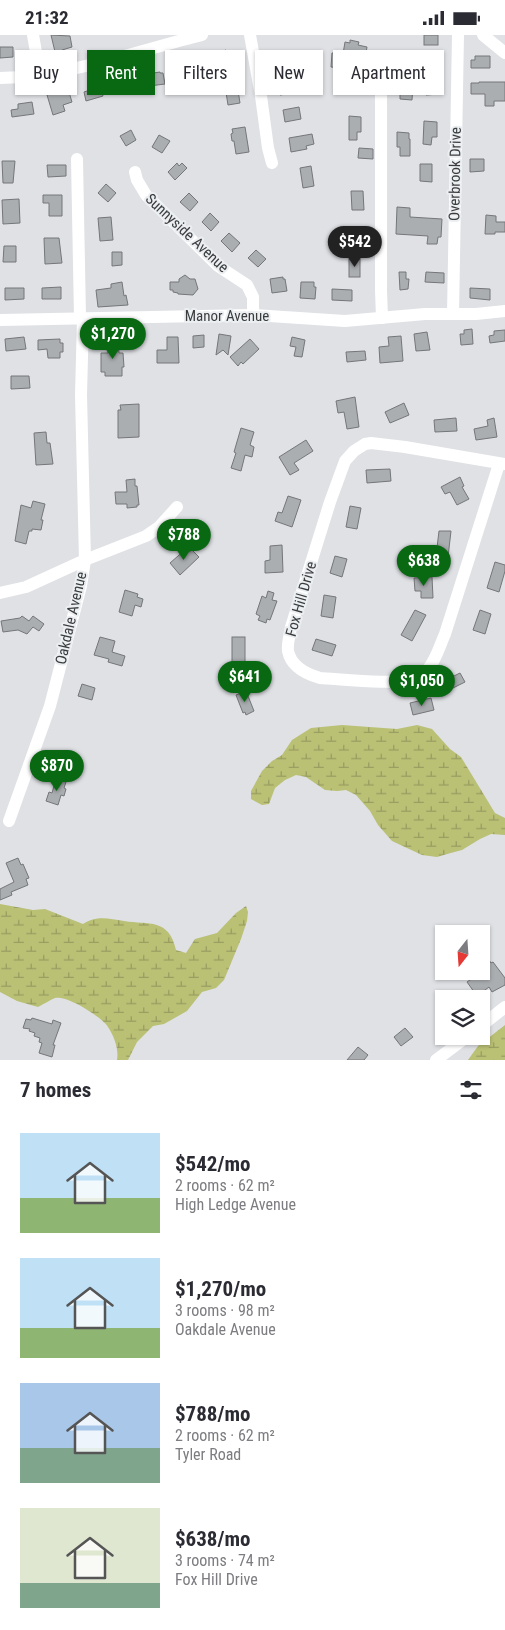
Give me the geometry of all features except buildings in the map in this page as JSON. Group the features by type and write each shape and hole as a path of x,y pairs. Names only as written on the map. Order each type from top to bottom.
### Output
{"street":[{"path":"33,35 36,50"},
{"path":"77,67 202,35"},
{"path":"250,35 272,163"},
{"name":"Overbrook Drive","path":"453,314 458,35"},
{"path":"483,35 505,53"},
{"path":"0,77 15,77"},
{"path":"381,95 382,318"},
{"name":"Oakdale Avenue","path":"9,821 50,706 81,586 85,561 77,159"},
{"name":"Sunnyside Avenue","path":"135,172 137,181 146,195 218,266 247,285 253,297 253,315"},
{"name":"Manor Avenue","path":"0,320 253,315 345,321 505,311"},
{"name":"Fox Hill Drive","path":"371,443 502,464 445,634 428,669 416,678 391,682 320,678 308,675 298,667 288,652 291,627 345,461 354,451 365,444 371,443"},
{"path":"0,593 26,587 146,536 159,527 177,507"},
{"path":"490,1019 505,1007"},
{"path":"436,1060 456,1045"}],"green space":[{"path":"342,725 397,729 417,725 432,729 450,749 461,757 495,813 505,818 505,835 491,834 462,850 437,857 422,855 392,841 356,795 346,790 325,790 306,777 296,775 285,780 275,788 269,804 262,805 251,799 251,791 262,771 272,761 282,755 292,740 311,728"},
{"path":"0,904 33,910 45,909 83,924 93,919 103,918 150,923 163,928 173,940 176,950 186,953 195,939 217,933 236,913 246,906 248,912 241,939 224,980 216,988 202,992 187,1011 164,1024 153,1026 137,1042 128,1060 117,1060 116,1043 108,1027 84,1008 60,998 55,998 38,1007 17,1001 0,992"},
{"path":"505,1025 505,1060 468,1060 479,1045 490,1045 490,1037"}]}
